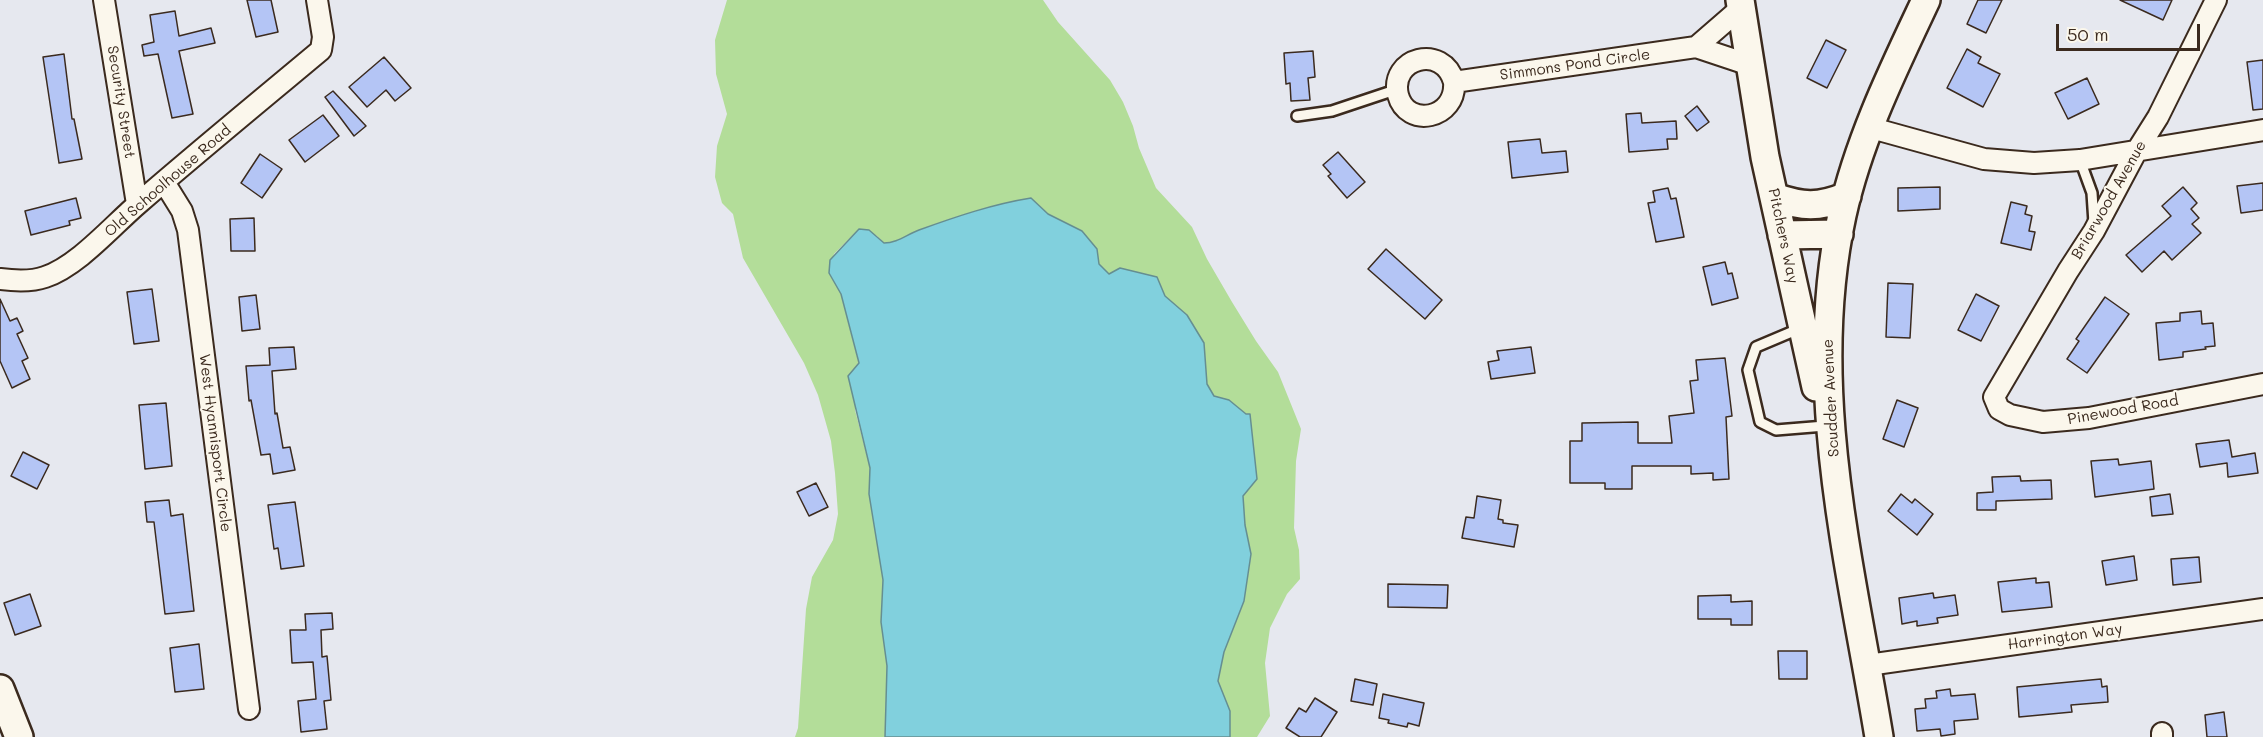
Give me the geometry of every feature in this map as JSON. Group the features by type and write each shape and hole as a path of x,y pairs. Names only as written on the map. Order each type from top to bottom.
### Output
{"main road":[{"name":"Scudder Avenue","path":"1879,737 1834,469 1827,372 1827,325 1830,285 1839,234 1847,196 1868,127 1926,0"},
{"name":"Pitchers Way","path":"1741,4 1749,64 1774,197 1834,469"},
{"path":"1774,197 1797,204 1815,206 1847,196"},
{"path":"1782,235 1839,234"},
{"path":"0,689 19,737"}],"street":[{"name":"Security Street","path":"104,0 137,204"},
{"name":"Old Schoolhouse Road","path":"0,279 28,280 45,277 93,246 137,204 321,50 323,37 317,0"},
{"name":"Briarwood Avenue","path":"1994,396 2094,231 2136,152 2158,117 2216,0"},
{"path":"1696,47 1741,4"},
{"name":"Simmons Pond Circle","path":"1454,82 1696,47 1749,64"},
{"path":"1424,59 1442,63 1450,71 1454,82 1452,101 1443,111 1431,116 1418,115 1407,109 1400,98 1398,89 1398,80 1404,69 1413,62 1424,59"},
{"path":"1868,127 1984,159 2034,163 2080,160 2136,152 2263,130"},
{"name":"West Hyannisport Circle","path":"164,182 182,211 188,230 249,709"},
{"name":"Pinewood Road","path":"1994,396 1999,409 2010,415 2043,422 2089,418 2263,384"},
{"name":"Harrington Way","path":"1868,665 2263,609"}],"lane":[{"path":"1297,116 1332,111 1398,89"},
{"path":"2080,160 2092,193 2094,231"},
{"path":"1803,327 1756,346 1748,370 1760,422 1776,430 1825,426"}],"green space":[{"path":"727,0 1043,0 1058,22 1110,80 1123,102 1156,188 1192,227 1207,259 1232,302 1278,372 1301,429 1296,461 1294,528 1299,550 1300,579 1287,594 1270,628 1265,663 1270,716 1257,737 1230,737 1230,711 1218,681 1224,652 1244,601 1251,555 1245,525 1243,496 1257,479 1250,414 1246,414 1229,400 1214,396 1207,384 1204,343 1187,315 1165,296 1157,277 1109,275 1099,264 1097,249 1082,231 1048,214 1031,198 960,216 889,243 884,243 877,236 859,229 834,254 829,273 841,294 859,364 855,410 870,468 869,494 883,580 881,622 887,666 885,737 795,737 798,728 806,609 812,577 833,540 838,514 835,473 831,441 818,395 804,363 743,258 733,214 722,203 715,177 717,146 727,114 716,74 715,40"}],"water":[{"path":"1031,198 1048,214 1082,231 1097,249 1099,264 1109,274 1120,268 1157,277 1165,296 1187,315 1204,343 1207,384 1214,396 1229,400 1246,414 1250,414 1257,479 1243,496 1245,525 1251,554 1244,601 1224,652 1218,681 1230,711 1230,737 885,737 887,666 881,622 883,580 869,494 870,468 848,376 859,363 841,294 829,273 830,260 859,229 869,230 884,243 889,243 960,216"}],"building":[{"path":"247,0 271,0 278,32 256,37"},
{"path":"1978,0 2002,0 1986,33 1967,24"},
{"path":"2120,0 2172,0 2163,20"},
{"path":"175,11 179,36 211,28 215,43 179,51 193,114 172,118 158,54 144,56 142,45 154,42 150,15"},
{"path":"1826,40 1846,50 1827,88 1807,78"},
{"path":"1967,49 1981,57 1978,63 2000,74 1983,107 1947,88"},
{"path":"1313,51 1315,77 1308,78 1310,100 1291,101 1290,83 1286,84 1284,53"},
{"path":"64,54 72,119 74,119 82,159 59,163 43,57"},
{"path":"384,57 411,88 395,101 386,90 367,107 349,87"},
{"path":"2263,60 2263,109 2253,110 2247,62"},
{"path":"2087,78 2099,104 2068,119 2055,93"},
{"path":"333,91 366,126 354,136 325,97"},
{"path":"1697,106 1709,122 1697,131 1685,116"},
{"path":"1641,113 1642,123 1676,121 1677,139 1667,139 1668,149 1629,152 1626,114"},
{"path":"323,115 339,136 305,162 289,140"},
{"path":"1540,139 1542,153 1566,151 1568,172 1512,178 1508,142"},
{"path":"1338,152 1365,182 1347,198 1328,176 1331,174 1323,165"},
{"path":"260,154 282,169 262,198 241,183"},
{"path":"2263,183 2263,210 2241,213 2237,186"},
{"path":"1940,187 1940,209 1898,211 1898,188"},
{"path":"2183,187 2197,203 2191,209 2199,218 2192,224 2201,233 2172,260 2164,251 2142,272 2126,255 2171,216 2162,206"},
{"path":"1668,188 1671,199 1676,198 1684,237 1656,242 1648,203 1655,202 1653,191"},
{"path":"76,198 81,218 69,221 70,225 31,235 25,211"},
{"path":"2011,202 2027,206 2025,214 2032,216 2029,231 2035,232 2031,250 2001,243"},
{"path":"254,218 255,251 231,251 230,219"},
{"path":"1386,249 1442,300 1425,319 1368,269"},
{"path":"1725,262 1728,274 1732,273 1738,298 1712,305 1703,267"},
{"path":"1888,283 1913,284 1910,338 1886,337"},
{"path":"152,289 159,341 134,344 127,292"},
{"path":"1976,294 1999,306 1981,341 1958,330"},
{"path":"256,295 260,329 242,331 239,297"},
{"path":"2105,297 2129,314 2087,373 2067,359 2079,341 2076,339"},
{"path":"0,299 10,321 17,318 23,331 17,334 28,358 22,361 30,379 12,388 0,361"},
{"path":"2201,311 2202,324 2213,323 2215,346 2183,352 2183,357 2159,360 2156,323 2180,321 2180,313"},
{"path":"294,347 296,369 272,371 275,414 277,413 283,448 290,447 295,470 273,474 270,454 261,455 251,400 249,401 246,366 270,365 269,348"},
{"path":"1531,347 1535,373 1491,379 1488,362 1499,360 1497,351"},
{"path":"1725,358 1732,416 1726,417 1729,479 1713,480 1713,473 1691,474 1691,466 1632,466 1632,489 1605,489 1605,483 1570,483 1570,441 1582,441 1582,423 1638,422 1638,443 1672,443 1669,416 1694,413 1690,381 1698,380 1696,360"},
{"path":"1897,400 1918,408 1904,447 1883,439"},
{"path":"166,403 172,466 145,469 139,405"},
{"path":"2229,440 2232,457 2255,453 2258,473 2228,477 2227,463 2200,467 2196,444"},
{"path":"23,452 49,465 37,489 11,476"},
{"path":"2118,459 2119,465 2151,461 2154,489 2095,497 2091,461"},
{"path":"2020,476 2021,481 2051,480 2052,499 1996,501 1996,510 1977,510 1977,493 1993,492 1992,477"},
{"path":"816,483 828,507 809,516 797,492"},
{"path":"1901,494 1912,503 1915,499 1933,514 1917,535 1888,511"},
{"path":"2170,494 2173,514 2152,516 2150,497"},
{"path":"1477,496 1501,500 1498,519 1503,520 1503,523 1518,525 1514,547 1462,538 1466,517 1474,518"},
{"path":"169,500 171,516 183,514 194,611 165,614 154,522 147,522 145,502"},
{"path":"295,502 304,566 281,569 278,548 274,549 268,505"},
{"path":"2134,556 2137,580 2106,585 2102,561"},
{"path":"2199,557 2201,582 2173,585 2171,559"},
{"path":"2036,578 2036,583 2049,582 2052,607 2002,612 1998,582"},
{"path":"1388,584 1448,585 1447,608 1388,607"},
{"path":"1933,593 1934,598 1955,595 1958,615 1937,618 1938,623 1917,626 1917,621 1902,624 1899,598"},
{"path":"30,594 41,626 15,635 4,603"},
{"path":"1731,595 1731,602 1752,601 1752,625 1731,625 1731,619 1698,619 1698,596"},
{"path":"332,613 333,629 321,630 322,657 327,656 331,700 324,701 327,729 301,732 298,701 316,699 313,662 292,663 290,630 306,630 305,614"},
{"path":"199,644 204,689 175,692 170,648"},
{"path":"1778,651 1807,651 1807,679 1779,679"},
{"path":"1355,679 1377,684 1373,705 1351,701"},
{"path":"2101,679 2102,687 2107,686 2108,702 2071,705 2072,712 2019,717 2017,687"},
{"path":"1950,689 1951,696 1975,694 1978,719 1954,721 1955,734 1941,736 1940,729 1917,731 1915,709 1926,708 1925,699 1937,698 1936,691"},
{"path":"1383,694 1424,703 1419,726 1408,723 1407,727 1388,723 1389,720 1379,718"},
{"path":"1315,698 1337,712 1321,737 1300,737 1286,728 1299,708 1306,712"},
{"path":"2224,712 2227,737 2207,737 2205,715"}]}
